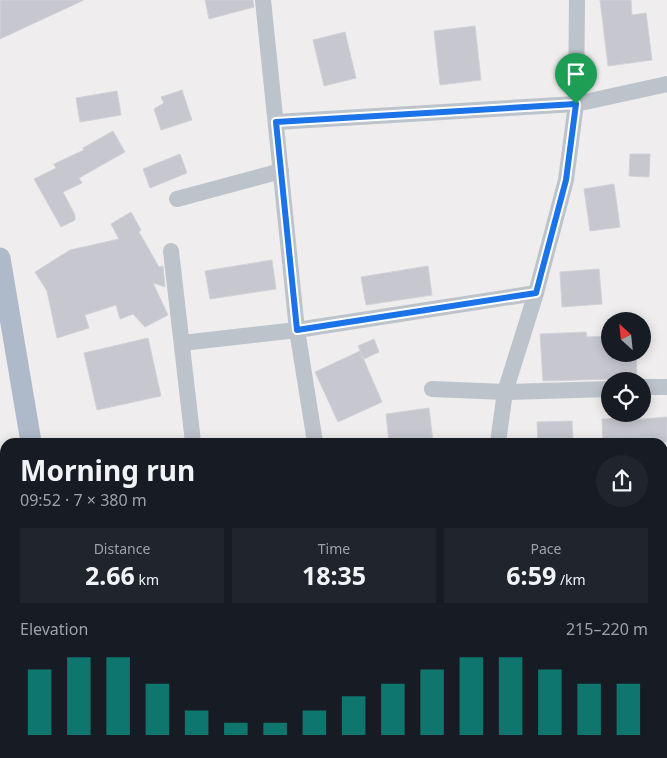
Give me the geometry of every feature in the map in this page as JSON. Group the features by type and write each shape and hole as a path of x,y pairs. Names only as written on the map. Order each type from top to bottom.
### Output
{"main road":[{"path":"0,258 29,438"}],"street":[{"path":"263,0 297,330 314,438"},
{"path":"499,438 505,392 536,293 566,180 576,104 577,0"},
{"path":"276,122 576,104 667,84"},
{"path":"177,199 281,171"},
{"path":"171,251 193,438"},
{"path":"182,344 297,330 536,293"},
{"path":"651,387 667,386"},
{"path":"432,388 505,392 601,388"}],"building":[{"path":"0,0 84,0 0,39"},
{"path":"205,0 253,0 254,7 209,19"},
{"path":"600,0 631,0 632,15 646,13 652,60 608,66"},
{"path":"475,26 481,80 440,85 434,31"},
{"path":"345,32 356,78 324,86 313,40"},
{"path":"182,90 192,120 161,130 154,109 164,103 161,97"},
{"path":"117,91 121,115 80,122 76,98"},
{"path":"113,131 125,152 79,178 82,183 63,192 75,215 75,220 61,227 34,179 56,168 54,164 84,150 83,148"},
{"path":"180,154 187,173 150,188 143,169"},
{"path":"630,154 650,154 649,177 629,176"},
{"path":"614,184 620,227 590,231 584,189"},
{"path":"131,212 141,230 139,232 159,267 163,266 165,287 153,283 168,315 145,327 133,314 120,319 116,305 85,315 89,328 57,338 47,291 35,272 70,250 119,239 111,224"},
{"path":"272,260 276,289 210,299 205,271"},
{"path":"428,266 432,295 366,305 361,277"},
{"path":"599,269 602,304 562,307 560,272"},
{"path":"586,332 587,337 601,336 601,362 636,362 637,372 601,372 601,379 543,381 540,334"},
{"path":"148,338 161,396 97,410 84,353"},
{"path":"374,339 379,352 364,359 358,346"},
{"path":"360,351 382,402 338,422 315,372"},
{"path":"429,408 433,438 389,438 386,414"},
{"path":"667,417 667,438 603,438 602,422 651,422 651,418"},
{"path":"572,421 573,438 538,438 537,422"}],"route":[{"path":"576,104 566,180 536,293 297,330 276,122 576,104"}]}
